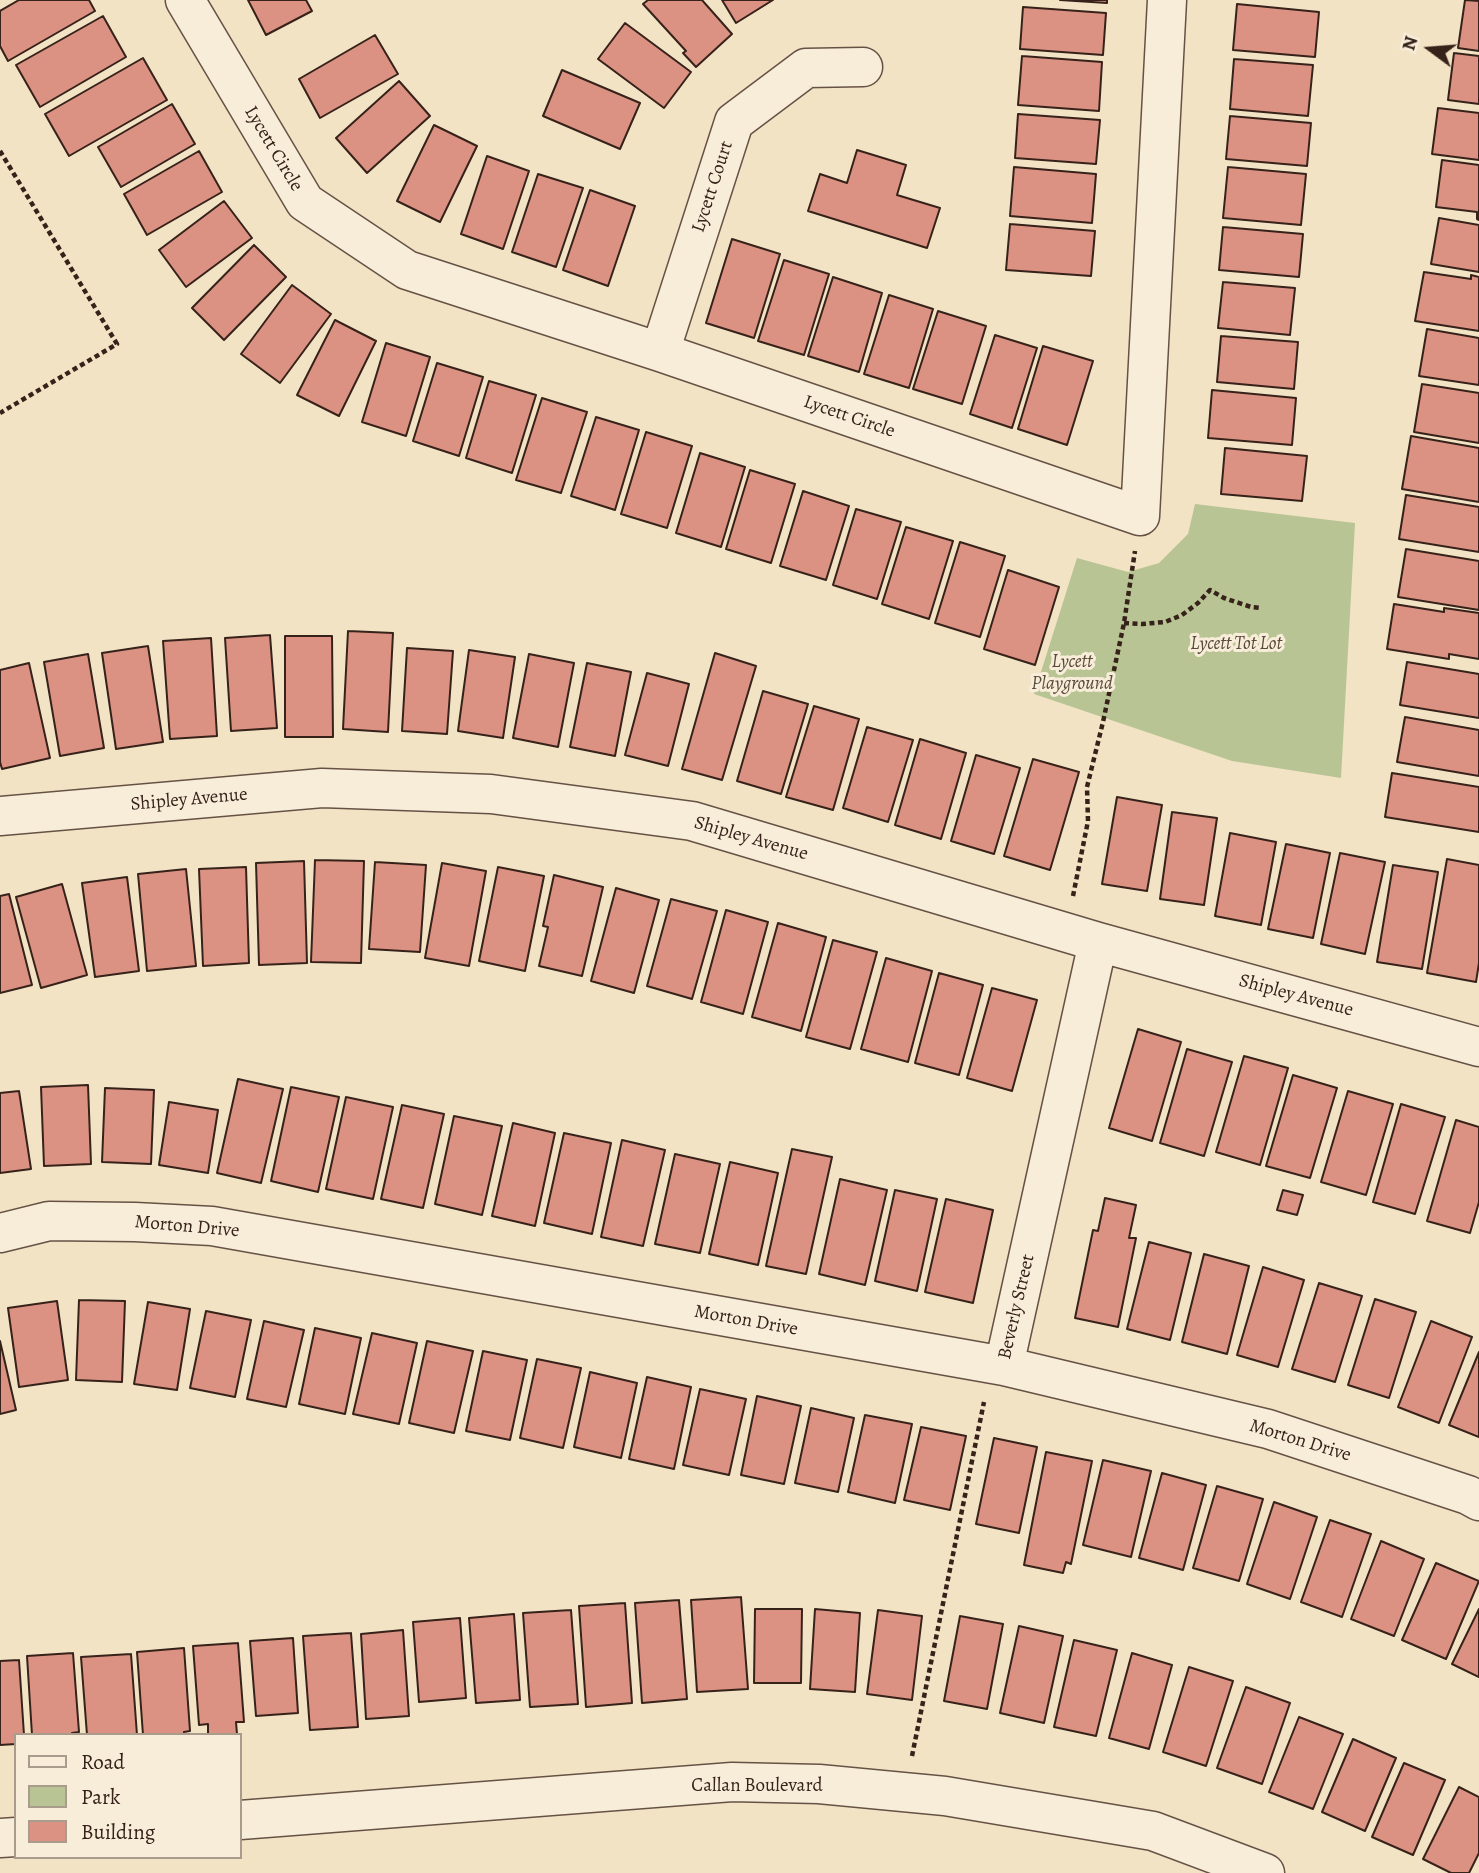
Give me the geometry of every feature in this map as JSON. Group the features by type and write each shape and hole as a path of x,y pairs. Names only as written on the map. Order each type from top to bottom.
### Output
{"street":[{"name":"Lycett Circle","path":"185,0 305,202 407,271 660,352 1140,516"},
{"path":"1140,516 1167,0"},
{"name":"Lycett Court","path":"660,352 734,122 806,68 863,67"},
{"name":"Shipley Avenue","path":"0,816 322,788 491,794 691,821 1081,937 1479,1047"},
{"name":"Beverly Street","path":"1004,1366 1081,937"},
{"name":"Morton Drive","path":"0,1233 49,1221 212,1226 1004,1366 1268,1429 1468,1495 1479,1501"},
{"name":"Callan Boulevard","path":"242,1819 732,1782 819,1784 945,1796 1153,1831 1265,1873"}],"path":[{"path":"0,151 117,344 0,413"},
{"path":"1081,937 1080,867 1088,821 1087,787 1104,722 1124,623 1140,516"},
{"path":"1124,623 1142,624 1173,619 1198,603 1210,590 1224,598 1262,608"},
{"name":"Beverly Street","path":"904,1792 986,1395 1004,1366"}],"green space":[{"name":"Lycett Tot Lot","path":"1195,504 1355,523 1341,778 1232,761 1034,694 1077,558 1128,572 1159,563 1188,534"}],"building":[{"path":"19,0 89,0 95,11 8,61 0,46 0,11"},
{"path":"248,0 306,0 312,11 266,35"},
{"path":"648,0 702,0 732,34 696,67 683,53 686,51 643,4"},
{"path":"722,0 773,0 736,23"},
{"path":"1060,0 1107,0 1107,3"},
{"path":"1465,0 1479,1 1479,51 1458,48"},
{"path":"1237,4 1319,12 1315,57 1233,50"},
{"path":"1023,7 1106,13 1103,55 1020,49"},
{"path":"103,16 126,57 40,107 16,65"},
{"path":"625,23 691,72 664,108 598,59"},
{"path":"375,35 398,74 320,118 299,79"},
{"path":"1454,53 1479,56 1479,104 1448,100"},
{"path":"1022,56 1102,62 1099,111 1018,105"},
{"path":"143,58 167,100 69,156 45,114"},
{"path":"1234,59 1313,65 1308,116 1230,109"},
{"path":"562,70 640,103 620,149 543,116"},
{"path":"399,81 430,116 367,173 336,138"},
{"path":"172,104 195,144 121,187 98,147"},
{"path":"1438,108 1479,113 1479,160 1432,154"},
{"path":"1018,114 1100,120 1096,164 1015,158"},
{"path":"1230,116 1311,123 1307,166 1226,159"},
{"path":"434,125 477,146 440,222 397,201"},
{"path":"857,150 906,165 897,195 940,208 927,248 808,211 820,174 847,183"},
{"path":"199,151 222,192 147,235 124,194"},
{"path":"487,156 529,171 503,249 461,234"},
{"path":"1442,160 1479,165 1479,220 1477,212 1436,207"},
{"path":"1014,167 1096,174 1092,223 1010,216"},
{"path":"1228,167 1306,174 1301,225 1223,218"},
{"path":"538,174 583,188 556,267 512,252"},
{"path":"590,190 635,206 608,286 563,270"},
{"path":"224,201 252,238 186,287 159,250"},
{"path":"1439,218 1479,225 1479,272 1431,264"},
{"path":"1010,224 1095,231 1091,276 1006,270"},
{"path":"1223,227 1303,234 1299,277 1219,270"},
{"path":"732,239 780,254 754,338 706,323"},
{"path":"254,245 286,277 224,340 192,308"},
{"path":"784,260 829,274 804,355 758,341"},
{"path":"1424,272 1471,279 1471,275 1479,277 1479,331 1415,321"},
{"path":"833,277 882,293 859,372 808,356"},
{"path":"1223,282 1295,288 1290,335 1218,328"},
{"path":"292,285 331,314 280,383 241,354"},
{"path":"889,295 933,309 909,388 864,374"},
{"path":"938,311 986,326 962,404 913,389"},
{"path":"335,320 376,341 339,416 297,395"},
{"path":"1427,329 1479,338 1479,385 1419,376"},
{"path":"995,335 1037,348 1012,428 970,414"},
{"path":"1221,336 1298,342 1294,389 1217,382"},
{"path":"386,343 430,357 406,436 362,422"},
{"path":"1043,346 1093,361 1067,445 1018,429"},
{"path":"437,363 483,377 459,456 413,441"},
{"path":"489,381 536,395 512,473 466,458"},
{"path":"1422,384 1479,393 1479,443 1414,432"},
{"path":"1212,390 1296,398 1292,445 1208,438"},
{"path":"542,398 587,412 561,493 516,480"},
{"path":"596,417 639,430 615,510 571,496"},
{"path":"646,432 692,446 667,528 621,514"},
{"path":"1411,436 1479,448 1479,502 1402,489"},
{"path":"1225,448 1307,456 1302,501 1221,494"},
{"path":"700,453 745,467 721,547 676,533"},
{"path":"750,470 795,484 771,563 726,549"},
{"path":"803,491 849,506 826,580 780,566"},
{"path":"1406,495 1479,507 1479,552 1399,539"},
{"path":"856,509 901,522 877,599 833,585"},
{"path":"906,527 953,541 929,619 882,604"},
{"path":"960,542 1005,556 980,637 935,623"},
{"path":"1406,549 1479,561 1479,610 1398,597"},
{"path":"1008,570 1059,587 1035,665 984,649"},
{"path":"1394,604 1444,612 1444,608 1479,613 1479,659 1449,654 1449,659 1387,649"},
{"path":"348,631 393,633 388,732 343,729"},
{"path":"270,635 277,728 231,731 225,638"},
{"path":"285,636 332,636 333,737 285,737"},
{"path":"211,638 217,736 170,739 163,641"},
{"path":"148,646 163,742 116,749 102,653"},
{"path":"407,648 453,651 447,734 402,731"},
{"path":"469,650 515,657 503,738 458,731"},
{"path":"715,653 756,666 722,780 682,769"},
{"path":"88,654 104,748 60,756 44,662"},
{"path":"529,654 574,663 558,747 513,738"},
{"path":"1407,662 1479,674 1479,718 1400,705"},
{"path":"29,663 50,758 2,769 0,670"},
{"path":"587,663 631,672 615,756 570,747"},
{"path":"647,673 689,684 668,766 625,755"},
{"path":"763,691 808,704 781,794 737,781"},
{"path":"814,706 859,719 833,810 786,797"},
{"path":"1405,717 1479,730 1479,776 1397,762"},
{"path":"867,727 913,740 888,822 843,808"},
{"path":"920,739 966,753 941,839 895,825"},
{"path":"976,755 1020,768 994,854 951,841"},
{"path":"1033,759 1079,772 1050,870 1004,856"},
{"path":"1392,773 1479,787 1479,832 1385,817"},
{"path":"1117,797 1162,805 1147,891 1102,884"},
{"path":"1172,812 1217,818 1204,905 1160,899"},
{"path":"1230,833 1276,842 1261,925 1215,916"},
{"path":"1286,844 1330,853 1313,938 1268,929"},
{"path":"1340,853 1385,862 1365,954 1321,944"},
{"path":"1447,859 1479,865 1479,963 1476,982 1427,973"},
{"path":"315,860 364,861 361,963 311,962"},
{"path":"304,861 307,963 259,965 256,863"},
{"path":"375,862 426,865 420,952 369,949"},
{"path":"442,863 486,871 469,966 425,958"},
{"path":"1393,865 1438,872 1422,969 1377,962"},
{"path":"246,867 249,963 203,966 199,869"},
{"path":"498,867 544,876 525,971 479,961"},
{"path":"186,869 196,966 147,971 138,874"},
{"path":"554,875 603,887 582,976 539,966 548,927 543,926"},
{"path":"127,877 139,971 95,977 82,883"},
{"path":"62,884 87,975 41,988 16,897"},
{"path":"616,888 659,900 634,993 591,981"},
{"path":"9,894 32,985 0,993 0,896"},
{"path":"671,899 717,911 692,999 647,986"},
{"path":"726,910 768,922 743,1014 701,1002"},
{"path":"778,923 826,937 801,1031 752,1017"},
{"path":"833,940 877,952 850,1049 806,1037"},
{"path":"886,958 932,971 908,1062 861,1049"},
{"path":"939,973 983,985 959,1075 915,1063"},
{"path":"992,988 1037,1000 1012,1091 967,1078"},
{"path":"1138,1029 1181,1042 1152,1141 1109,1128"},
{"path":"1187,1049 1232,1062 1204,1156 1160,1143"},
{"path":"1244,1056 1288,1068 1260,1165 1216,1152"},
{"path":"1293,1075 1337,1088 1310,1178 1266,1166"},
{"path":"238,1079 283,1089 261,1183 217,1173"},
{"path":"88,1085 91,1164 44,1166 41,1087"},
{"path":"291,1087 339,1097 318,1192 271,1181"},
{"path":"105,1088 154,1090 151,1164 102,1162"},
{"path":"19,1091 31,1169 0,1173 0,1093"},
{"path":"1348,1091 1393,1104 1366,1195 1321,1182"},
{"path":"346,1097 393,1107 373,1199 326,1189"},
{"path":"169,1102 218,1110 208,1173 159,1165"},
{"path":"1401,1104 1445,1117 1415,1214 1373,1202"},
{"path":"402,1105 444,1114 423,1208 381,1199"},
{"path":"454,1116 502,1126 482,1215 435,1204"},
{"path":"1456,1120 1479,1127 1479,1202 1470,1233 1427,1221"},
{"path":"513,1123 555,1133 535,1226 492,1216"},
{"path":"564,1133 611,1143 592,1234 544,1223"},
{"path":"622,1140 665,1150 643,1246 601,1237"},
{"path":"792,1149 832,1157 806,1274 766,1266"},
{"path":"675,1154 720,1164 700,1253 655,1244"},
{"path":"730,1162 778,1173 758,1265 709,1254"},
{"path":"840,1179 887,1190 865,1285 819,1274"},
{"path":"895,1190 937,1199 917,1291 875,1281"},
{"path":"1283,1190 1303,1195 1297,1215 1277,1210"},
{"path":"1105,1198 1136,1205 1129,1238 1136,1238 1118,1327 1075,1318 1093,1230 1098,1231"},
{"path":"946,1199 993,1210 973,1303 925,1292"},
{"path":"1149,1242 1191,1253 1170,1340 1127,1329"},
{"path":"1204,1254 1249,1266 1227,1354 1182,1342"},
{"path":"1263,1267 1304,1280 1278,1367 1237,1355"},
{"path":"1319,1283 1362,1296 1335,1382 1292,1369"},
{"path":"1375,1299 1416,1312 1389,1398 1348,1385"},
{"path":"79,1300 125,1301 122,1382 76,1380"},
{"path":"57,1301 68,1380 19,1387 8,1308"},
{"path":"148,1302 190,1309 177,1390 134,1384"},
{"path":"206,1311 251,1320 235,1397 190,1388"},
{"path":"264,1321 304,1330 286,1407 247,1399"},
{"path":"1431,1321 1472,1337 1439,1423 1398,1407"},
{"path":"315,1328 361,1338 345,1414 299,1404"},
{"path":"372,1333 417,1343 399,1424 353,1414"},
{"path":"0,1341 16,1410 0,1414"},
{"path":"427,1341 473,1351 454,1433 409,1423"},
{"path":"483,1351 527,1360 510,1440 466,1431"},
{"path":"1479,1352 1479,1437 1449,1425"},
{"path":"537,1359 581,1368 563,1448 520,1438"},
{"path":"590,1372 637,1383 621,1458 574,1447"},
{"path":"647,1377 691,1387 674,1469 629,1459"},
{"path":"700,1389 746,1399 729,1475 683,1465"},
{"path":"757,1396 801,1406 784,1484 741,1475"},
{"path":"811,1408 854,1418 838,1492 795,1483"},
{"path":"865,1415 912,1424 895,1503 848,1492"},
{"path":"921,1427 966,1436 950,1510 904,1500"},
{"path":"994,1438 1037,1447 1019,1533 976,1524"},
{"path":"1046,1452 1092,1461 1071,1564 1066,1562 1063,1573 1024,1565"},
{"path":"1103,1460 1151,1471 1131,1557 1083,1545"},
{"path":"1162,1473 1206,1485 1183,1570 1139,1558"},
{"path":"1217,1486 1263,1499 1239,1581 1193,1568"},
{"path":"1274,1502 1317,1517 1290,1599 1247,1584"},
{"path":"1330,1520 1371,1534 1342,1617 1301,1602"},
{"path":"1381,1541 1424,1559 1394,1636 1351,1619"},
{"path":"1436,1563 1479,1581 1446,1659 1402,1640"},
{"path":"741,1597 748,1689 697,1692 691,1600"},
{"path":"679,1600 687,1699 642,1703 635,1603"},
{"path":"625,1603 632,1703 586,1707 579,1606"},
{"path":"755,1609 802,1609 801,1683 754,1683"},
{"path":"815,1609 860,1613 855,1692 810,1689"},
{"path":"1479,1609 1479,1677 1452,1664"},
{"path":"571,1610 578,1704 530,1707 523,1613"},
{"path":"878,1610 922,1616 912,1700 867,1694"},
{"path":"514,1614 520,1700 476,1703 469,1618"},
{"path":"960,1616 1003,1624 987,1709 944,1701"},
{"path":"460,1618 466,1698 419,1702 413,1622"},
{"path":"1019,1626 1063,1636 1044,1723 1000,1713"},
{"path":"403,1630 409,1716 366,1719 361,1634"},
{"path":"351,1633 358,1727 310,1730 303,1636"},
{"path":"293,1638 298,1713 256,1716 250,1641"},
{"path":"1074,1640 1117,1650 1096,1736 1054,1727"},
{"path":"238,1643 244,1722 236,1722 237,1733 208,1733 208,1724 199,1725 193,1646"},
{"path":"184,1648 190,1731 143,1733 137,1652"},
{"path":"73,1653 79,1732 32,1733 27,1656"},
{"path":"1132,1653 1172,1665 1149,1749 1109,1738"},
{"path":"131,1654 137,1733 87,1733 81,1657"},
{"path":"19,1660 24,1733 14,1733 14,1744 0,1745 0,1661"},
{"path":"1189,1667 1233,1681 1206,1766 1163,1752"},
{"path":"1246,1687 1290,1703 1262,1784 1217,1768"},
{"path":"1299,1717 1343,1734 1313,1809 1269,1792"},
{"path":"1353,1739 1396,1758 1365,1831 1322,1812"},
{"path":"1404,1763 1445,1780 1413,1855 1372,1837"},
{"path":"1459,1787 1479,1797 1479,1853 1469,1873 1451,1873 1423,1859"}],"park label":[{"name":"Lycett Playground","path":"1072,673"}]}
